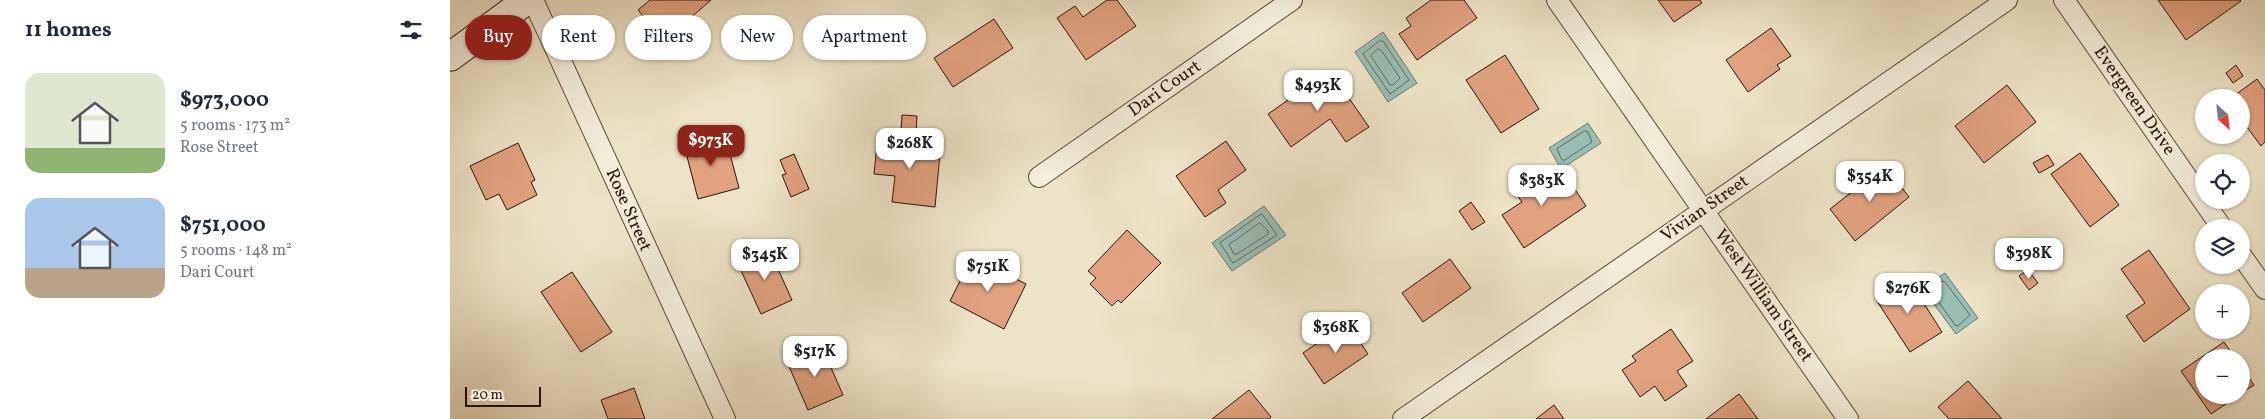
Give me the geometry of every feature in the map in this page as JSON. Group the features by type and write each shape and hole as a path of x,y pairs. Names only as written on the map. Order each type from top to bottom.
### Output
{"street":[{"path":"450,58 526,0"},
{"name":"Rose Street","path":"533,0 724,419"},
{"name":"Dari Court","path":"1039,178 1292,0"},
{"name":"West William Street","path":"1557,0 1848,419"},
{"name":"Vivian Street","path":"1403,419 2007,0"},
{"name":"Evergreen Drive","path":"2064,0 2216,219"},
{"path":"2250,268 2265,289"}],"water":[{"path":"1383,32 1417,83 1388,102 1355,52"},
{"path":"1588,123 1601,143 1561,169 1549,148"},
{"path":"1264,206 1286,235 1232,271 1212,243"},
{"path":"1945,273 1978,318 1956,334 1922,288"}],"building":[{"path":"650,0 711,0 694,15 642,15 638,10"},
{"path":"1107,0 1117,0 1136,26 1086,60 1057,18 1075,6 1083,17"},
{"path":"1431,0 1464,0 1477,18 1417,60 1399,34 1411,26 1406,18"},
{"path":"1658,0 1700,0 1702,3 1674,22"},
{"path":"2158,0 2240,0 2241,1 2186,40"},
{"path":"994,19 1013,48 953,87 934,58"},
{"path":"1771,28 1791,56 1777,65 1780,69 1748,92 1726,60"},
{"path":"1505,55 1539,109 1501,133 1466,80"},
{"path":"2236,65 2243,76 2233,83 2226,73"},
{"path":"1330,71 1369,127 1346,142 1330,119 1291,147 1268,114"},
{"path":"2257,79 2265,90 2265,142 2261,146 2250,131 2250,89 2243,89"},
{"path":"2007,85 2036,122 1984,163 1955,126"},
{"path":"902,115 917,116 916,132 901,130"},
{"path":"899,134 930,137 928,153 940,154 935,207 892,202 895,176 874,174 877,145 898,147"},
{"path":"725,135 739,188 698,199 684,145"},
{"path":"1226,141 1246,170 1218,190 1226,203 1205,217 1176,176"},
{"path":"518,143 535,180 531,182 537,195 507,210 499,194 486,200 470,166"},
{"path":"2080,153 2119,205 2090,227 2051,174"},
{"path":"794,154 809,189 791,197 782,175 786,174 780,160"},
{"path":"2048,155 2054,165 2039,173 2033,163"},
{"path":"1885,166 1909,197 1855,241 1830,209"},
{"path":"1530,172 1541,188 1564,173 1586,206 1524,248 1502,215 1522,202 1510,185"},
{"path":"1471,202 1485,222 1472,230 1459,211"},
{"path":"1127,230 1161,263 1121,303 1118,300 1112,306 1090,284 1096,278 1088,271"},
{"path":"768,247 792,300 761,314 737,262"},
{"path":"2149,250 2190,309 2144,342 2126,316 2145,303 2121,269"},
{"path":"972,257 1026,284 1004,329 950,301"},
{"path":"1450,259 1471,288 1423,322 1402,293"},
{"path":"2028,270 2038,283 2029,290 2019,276"},
{"path":"572,272 612,332 581,352 541,292"},
{"path":"1907,277 1942,332 1910,352 1875,298"},
{"path":"1347,323 1368,354 1324,384 1303,353"},
{"path":"1671,329 1693,361 1677,371 1687,386 1665,401 1655,386 1640,397 1622,370 1636,361 1632,356"},
{"path":"2224,342 2229,349 2214,349"},
{"path":"822,347 843,395 808,410 787,362"},
{"path":"2195,362 2195,391 2181,371"},
{"path":"2250,379 2254,385 2250,387"},
{"path":"1968,381 2002,419 1949,419 1938,407"},
{"path":"634,388 645,419 608,419 601,400"},
{"path":"1249,390 1271,417 1269,419 1212,419"},
{"path":"1739,394 1758,419 1706,419"},
{"path":"2204,404 2226,404 2211,414"},
{"path":"1554,405 1564,419 1536,419"}]}
